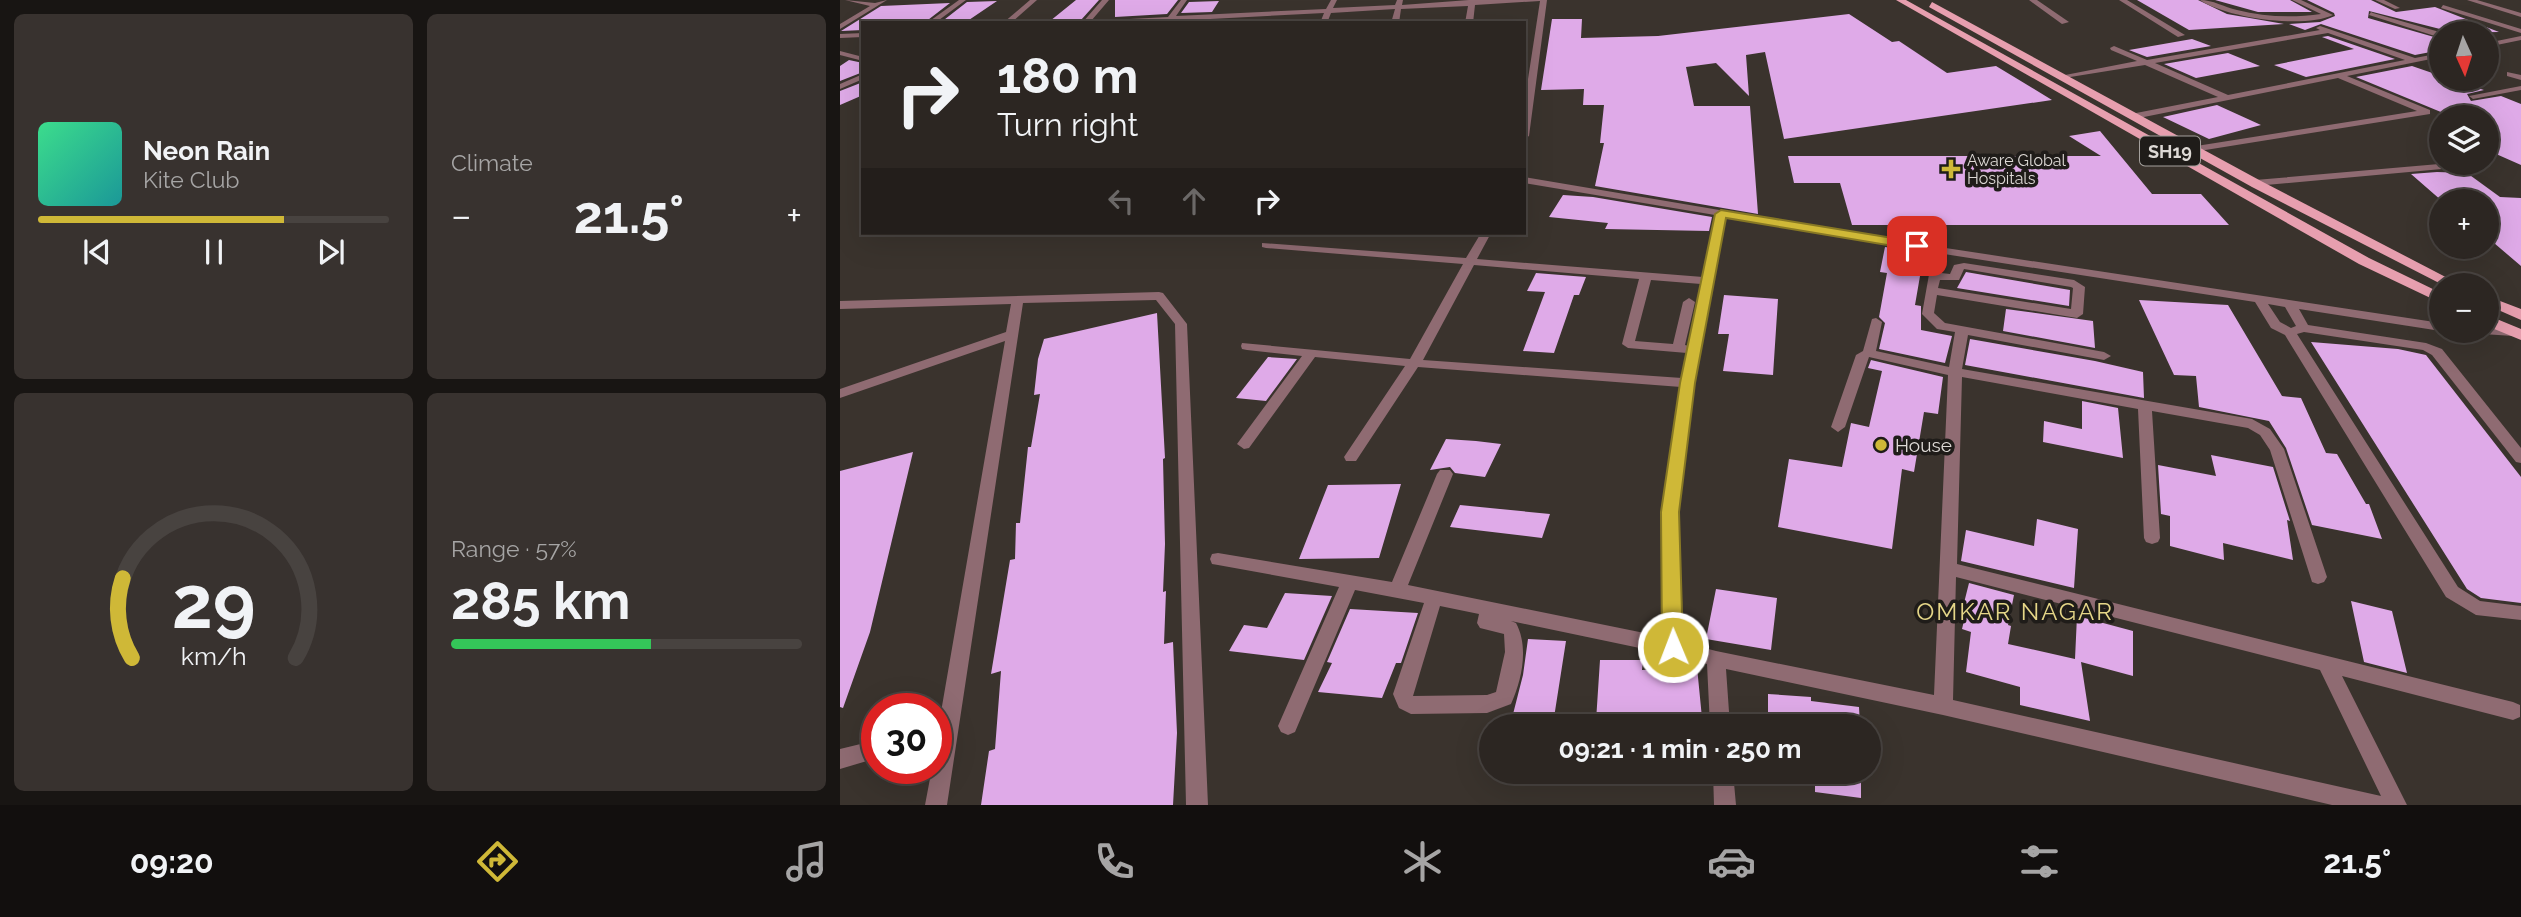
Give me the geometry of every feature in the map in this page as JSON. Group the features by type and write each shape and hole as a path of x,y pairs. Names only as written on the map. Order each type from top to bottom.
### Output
{"main road":[{"name":"SH19","path":"1899,0 2364,261 2429,293"},
{"name":"SH19","path":"1923,0 2255,183 2429,273"},
{"path":"2499,305 2521,314"},
{"path":"2499,326 2517,334"}],"street":[{"path":"848,0 876,5"},
{"path":"840,27 884,0"},
{"path":"933,21 963,0"},
{"path":"1008,21 1034,0"},
{"path":"1088,21 1106,0"},
{"path":"1168,21 1184,0"},
{"path":"1324,21 1335,0"},
{"path":"1168,21 1254,11 1331,11 1399,4 1538,0"},
{"path":"1526,122 1544,0"},
{"path":"2032,0 2064,22"},
{"path":"2122,0 2181,35"},
{"path":"2203,0 2220,9 2296,19 2416,60"},
{"path":"2295,0 2329,15 2296,19"},
{"path":"2378,0 2397,8"},
{"path":"2470,0 2521,15"},
{"path":"2482,4 2506,0"},
{"path":"1469,21 1472,2"},
{"path":"2443,7 2521,31"},
{"path":"1248,21 1254,11"},
{"path":"2371,14 2429,31"},
{"path":"2064,76 2328,31"},
{"path":"840,36 861,35"},
{"path":"2499,42 2521,41"},
{"path":"2115,48 2228,98"},
{"path":"840,53 861,58"},
{"path":"2134,116 2429,57"},
{"path":"2510,74 2521,78"},
{"path":"2193,149 2427,112 2338,75"},
{"path":"840,87 861,77"},
{"path":"2473,96 2521,88"},
{"path":"2255,183 2429,168"},
{"path":"1526,180 1939,250 2429,325"},
{"path":"1686,349 1707,281 1721,214"},
{"path":"1351,457 1414,363 1485,235"},
{"path":"1266,245 1707,281"},
{"path":"1939,250 1930,317 1941,326 2104,356"},
{"path":"1932,291 2077,314 2079,286 2074,284 1964,266 1958,267 1955,278 1935,276"},
{"path":"1646,275 1628,344 1686,349"},
{"path":"840,305 1159,296 1181,324 1197,805"},
{"path":"948,693 1018,299"},
{"path":"2259,299 2275,325 2426,347 2437,352 2521,458"},
{"path":"1673,647 1670,512 1688,383 1686,349 1689,302"},
{"path":"2290,303 2297,330 2452,592 2476,608 2521,613"},
{"path":"1869,353 1876,322"},
{"path":"1943,706 1955,372 1962,331"},
{"path":"2499,332 2517,334"},
{"path":"840,394 1010,335"},
{"path":"1247,346 1414,363 1688,383"},
{"path":"1244,444 1311,353"},
{"path":"1838,427 1863,355 1869,353 1955,372 2236,420 2265,432 2277,449 2318,577"},
{"path":"2145,405 2152,538"},
{"path":"1396,590 1445,474"},
{"path":"1218,559 1396,590 1673,647 1716,659 1943,706 2377,805"},
{"path":"1947,568 2513,711"},
{"path":"1288,726 1350,582"},
{"path":"1434,598 1404,694 1406,702 1411,705 1487,704 1504,698 1515,634 1510,628 1486,623 1489,609"},
{"path":"1716,659 1719,714"},
{"path":"2326,664 2396,805"},
{"path":"840,760 861,754"},
{"path":"936,805 938,784"},
{"path":"1723,784 1724,805"}],"building":[{"path":"1076,0 1099,0 1081,20 1050,21"},
{"path":"1115,0 1178,0 1167,14 1115,17"},
{"path":"2137,0 2198,0 2227,14 2284,24 2189,30"},
{"path":"2215,0 2290,0 2312,12 2258,12"},
{"path":"2307,0 2371,0 2396,12 2435,7 2471,21 2429,21 2429,26 2369,11 2368,18 2429,36 2429,52 2415,55 2321,24 2305,30 2289,24 2320,22 2335,16 2334,13"},
{"path":"997,1 967,21 943,21 967,2"},
{"path":"1219,1 1212,12 1181,13 1189,2"},
{"path":"950,3 927,21 861,21 861,30 841,31 881,6"},
{"path":"1849,14 1892,42 1899,41 1947,73 1996,66 2052,100 1784,139 1765,52 1746,55 1749,96 1716,63 1686,67 1694,106 1750,106 1758,214 1595,186 1604,143 1600,143 1604,105 1583,105 1584,89 1541,90 1552,19 1582,19 1581,38 1658,36"},
{"path":"2328,36 2395,59 2306,77 2274,65 2354,49 2322,37"},
{"path":"2192,39 2211,46 2147,57 2129,50"},
{"path":"2228,53 2260,66 2196,78 2164,64"},
{"path":"849,60 861,63 861,73 840,81 840,66"},
{"path":"2412,66 2429,72 2429,91 2480,91 2467,94 2471,101 2501,96 2521,104 2521,165 2499,155 2499,105 2429,105 2429,107 2356,77"},
{"path":"861,83 861,96 840,105 840,91"},
{"path":"2217,105 2261,125 2209,139 2163,117"},
{"path":"2100,131 2152,194 2201,194 2229,225 1929,225 1926,242 1888,236 1890,225 1852,225 1840,183 1794,183 1788,156 2101,156 2069,136"},
{"path":"2411,174 2470,175 2489,189 2429,190"},
{"path":"1563,195 1593,197 1712,217 1709,231 1605,229 1608,223 1549,217"},
{"path":"2499,196 2521,198 2521,266 2499,247"},
{"path":"1885,247 1924,253 1915,305 1921,306 1921,330 1952,336 1945,363 1879,349 1885,323 1879,317 1887,273 1880,272"},
{"path":"1966,272 2070,290 2069,306 1957,288"},
{"path":"1536,273 1586,277 1579,295 1574,295 1554,353 1523,351 1545,292 1527,291"},
{"path":"1724,295 1778,299 1773,375 1723,371 1729,334 1718,334"},
{"path":"2139,300 2228,305 2282,396 2301,398 2326,453 2337,454 2366,504 2369,504 2382,539 2312,525 2286,448 2269,421 2199,407 2196,376 2174,375"},
{"path":"2006,309 2093,321 2095,348 2003,331"},
{"path":"1157,313 1165,458 1164,644 1173,642 1177,733 1173,805 981,805 989,751 995,749 1001,671 991,674 1010,560 1015,559 1016,523 1020,523 1028,447 1031,447 1040,394 1034,395 1038,359 1044,339"},
{"path":"1970,339 2143,372 2144,398 1965,365"},
{"path":"2311,342 2398,349 2426,355 2521,477 2521,603 2481,598 2467,589"},
{"path":"1268,357 1297,359 1266,401 1236,398"},
{"path":"1871,360 1943,377 1938,414 1924,412 1914,472 1902,469 1892,549 1778,527 1789,459 1842,467 1851,423 1869,427 1882,371 1868,368"},
{"path":"2082,401 2118,408 2123,458 2043,442 2044,421 2082,429"},
{"path":"1446,439 1501,444 1485,477 1455,473 1450,467 1430,470"},
{"path":"913,452 870,632 843,708 840,707 840,471"},
{"path":"2211,455 2273,467 2290,521 2287,520 2293,560 2223,543 2224,560 2170,546 2170,516 2161,514 2158,465 2216,476"},
{"path":"1401,484 1379,558 1299,559 1328,485"},
{"path":"1460,505 1550,514 1542,538 1450,527"},
{"path":"2037,519 2078,529 2074,588 1961,561 1966,530 2034,546"},
{"path":"1969,583 2014,595 2008,625 2011,626 2008,644 2075,659 2077,616 2133,631 2133,676 2081,662 2090,721 2020,705 2020,687 1966,672 1971,632 1962,629 1967,608 1963,607"},
{"path":"1716,589 1777,598 1771,650 1706,639"},
{"path":"1285,593 1332,596 1304,660 1229,651 1244,625 1267,628"},
{"path":"2351,601 2392,611 2407,673 2364,662"},
{"path":"1350,609 1418,613 1401,663 1396,663 1382,698 1318,692 1332,663 1327,662"},
{"path":"1528,639 1566,641 1555,714 1513,714 1523,675"},
{"path":"1600,660 1643,660 1642,670 1697,667 1702,714 1596,714"},
{"path":"1768,694 1811,697 1811,701 1859,707 1859,714 1768,714"},
{"path":"1815,784 1861,784 1861,798 1815,792"}],"place":[{"name":"Aware Global Hospitals","path":"1951,169"},
{"name":"House","path":"1881,445"}],"district":[{"name":"OMKAR NAGAR","path":"2015,611"}],"route":[{"path":"1673,647 1670,512 1688,383 1721,214 1917,246"}]}
